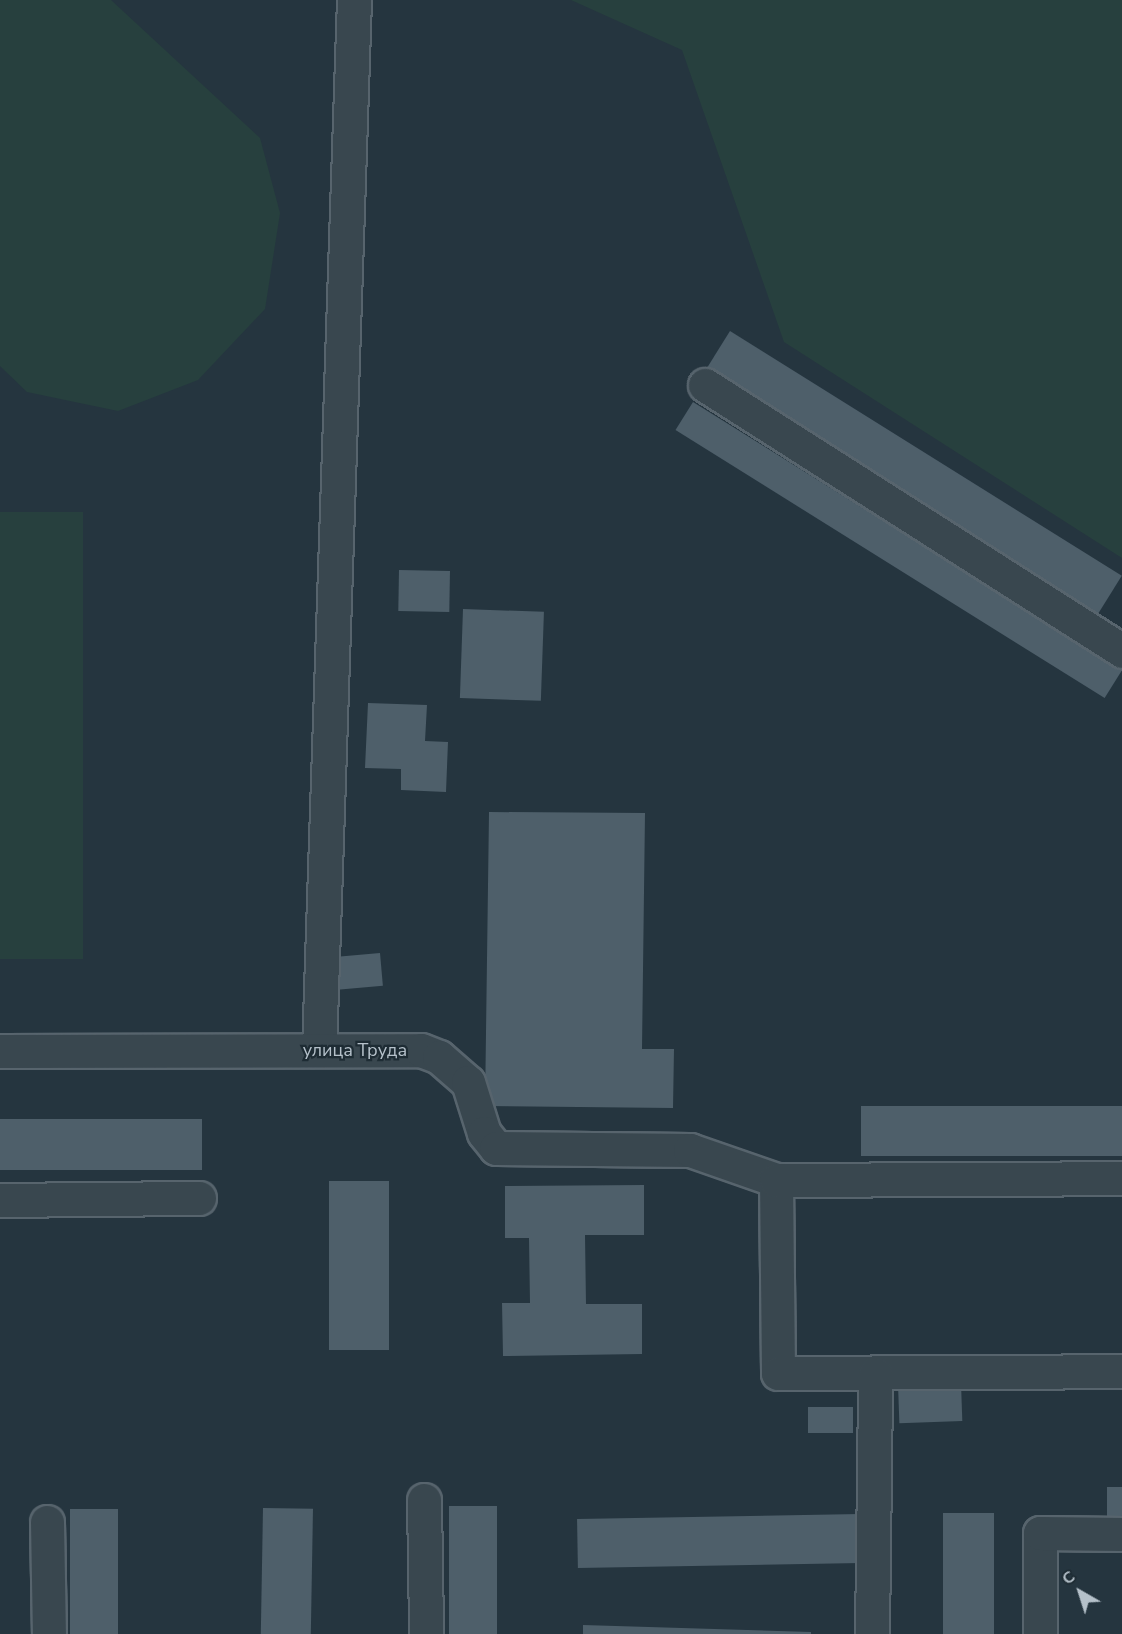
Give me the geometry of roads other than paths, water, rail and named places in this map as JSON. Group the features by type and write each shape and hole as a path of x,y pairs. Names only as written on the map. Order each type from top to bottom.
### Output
{"street":[{"path":"319,1049 354,0"},
{"path":"705,385 1122,651"},
{"name":"улица Труда","path":"0,1051 395,1048 439,1057 468,1082 484,1133 496,1148 690,1150 726,1160 776,1180"},
{"path":"1122,1178 776,1180 778,1373 1122,1371"},
{"path":"0,1200 199,1198"},
{"path":"872,1634 875,1374"},
{"path":"424,1500 426,1634"},
{"path":"48,1522 49,1634"},
{"path":"1040,1634 1040,1533 1122,1534"}]}
